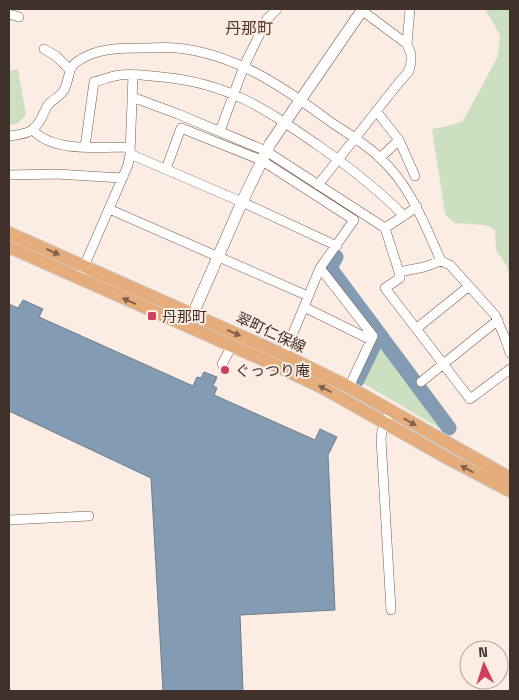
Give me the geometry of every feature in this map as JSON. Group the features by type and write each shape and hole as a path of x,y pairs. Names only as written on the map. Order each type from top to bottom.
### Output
{"main road":[{"name":"翠町仁保線","path":"9,233 188,326 388,417 510,491"},
{"name":"翠町仁保線","path":"9,247 81,272 193,315 284,355 349,387 388,417"},
{"name":"翠町仁保線","path":"437,445 510,478"}],"street":[{"path":"220,131 244,66 267,19 277,9"},
{"path":"188,326 264,155 284,122 361,9 407,44"},
{"path":"318,185 409,71 411,54 407,44 410,9"},
{"path":"9,14 19,17"},
{"path":"9,136 24,134 33,130 38,125 48,104 65,89 69,69 80,60 97,52 127,48 177,48 213,55 244,66 300,99 380,158 394,174 417,207 441,261 450,265 498,320 510,353"},
{"path":"44,49 56,56 69,69"},
{"path":"85,147 94,82 120,75 133,75 205,84 233,94 262,108 284,122 386,197 404,216"},
{"path":"81,272 128,165 133,75"},
{"path":"132,97 220,131 318,185 385,228 400,278 385,288 470,399 510,369"},
{"path":"376,111 399,140 415,176"},
{"path":"166,169 182,128 264,155 354,220 320,268 284,355"},
{"path":"33,130 39,137 64,146 130,150 166,169 337,246"},
{"path":"380,158 399,140"},
{"path":"9,175 56,174 122,178"},
{"path":"385,228 417,207"},
{"path":"109,209 308,296"},
{"path":"399,272 441,261"},
{"path":"320,268 373,336 349,387"},
{"path":"416,328 468,287"},
{"path":"304,307 371,340"},
{"path":"421,382 498,320"},
{"path":"222,364 232,346"},
{"path":"388,417 381,439 391,610"},
{"path":"9,520 89,516"}],"green space":[{"path":"485,9 510,9 510,279 507,266 496,250 495,230 485,225 454,223 445,214 432,129 463,121 498,56 500,35"},
{"path":"18,69 26,115 17,124 9,125 9,71"},
{"path":"381,345 446,432 361,382 377,347"}],"water":[{"path":"23,300 43,309 39,317 193,386 197,377 201,378 204,372 217,377 213,386 217,388 214,395 315,440 320,429 337,437 328,455 335,610 240,615 243,691 163,691 151,478 9,411 9,304 18,308"}],"waterway":[{"path":"336,257 330,268 449,428"},
{"path":"357,380 375,343 381,336"}],"place":[{"name":"丹那町","path":"152,316"},
{"name":"ぐっつり庵","path":"225,370"}],"district":[{"name":"丹那町","path":"249,28"}]}
